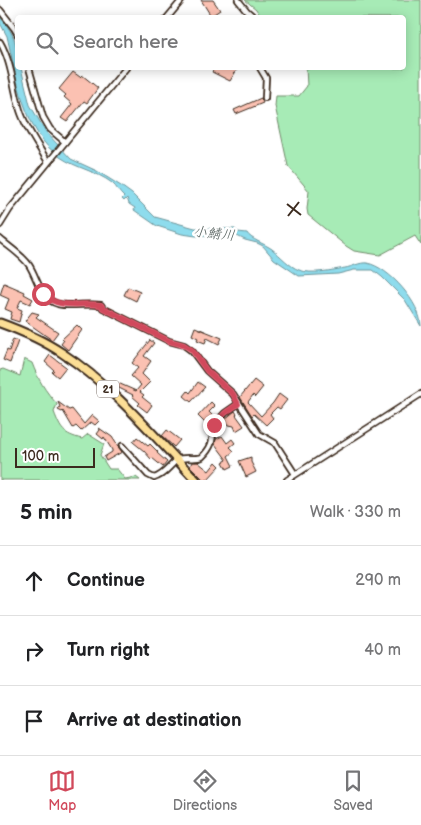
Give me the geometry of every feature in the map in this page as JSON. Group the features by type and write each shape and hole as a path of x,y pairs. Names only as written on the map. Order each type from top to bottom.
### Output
{"main road":[{"name":"21","path":"0,323 38,339 78,363 120,400 196,480"}],"street":[{"path":"170,15 182,0"},
{"path":"238,0 252,15"},
{"path":"0,10 15,30"},
{"path":"0,42 9,63 20,110 26,125 50,161"},
{"path":"30,70 43,118 50,129 64,143"},
{"path":"0,225 124,70"},
{"path":"261,70 266,78 266,98"},
{"path":"0,239 29,265 43,294 48,299 61,304 88,303 101,305 103,308 169,341 184,345 192,350 207,371 233,394 259,434 275,443 295,474"},
{"path":"287,480 421,394"},
{"path":"122,446 151,477 160,476 182,458 199,459 202,457 211,446 215,434 214,425 225,413 238,404"}],"green space":[{"path":"245,0 421,0 421,245 415,236 380,255 354,251 308,215 309,191 288,166 275,106 276,96 299,96 307,86 306,70 406,70 406,15 260,15 256,9"},
{"path":"24,359 32,363 42,385 57,404 54,412 64,430 82,439 88,434 104,444 100,455 109,469 117,469 125,479 136,477 140,480 0,480 0,370 3,369 20,376"}],"water":[{"name":"小鯖川","path":"0,17 15,40 15,70 21,70 30,105 46,132 71,159 97,171 121,186 155,217 195,228 235,229 238,232 247,233 299,270 322,272 364,263 376,266 394,279 410,297 420,317 421,326 405,300 373,270 354,270 338,274 299,276 274,259 263,246 257,243 237,236 223,234 196,236 182,234 157,226 134,210 135,208 129,204 127,198 124,201 122,199 124,197 112,183 60,157 48,147 30,118 18,85 7,36 0,23"}],"building":[{"path":"201,0 213,0 220,10 210,15"},
{"path":"214,70 237,70 230,81 212,72"},
{"path":"73,72 80,77 82,75 98,88 87,103 84,101 67,122 61,118 72,104 59,89"},
{"path":"261,98 263,103 236,114 234,110"},
{"path":"4,283 25,292 24,294 33,299 30,304 21,300 17,308 22,310 19,322 10,319 12,312 5,309 9,299 0,295"},
{"path":"128,287 140,292 136,301 124,295"},
{"path":"32,312 39,314 36,317 58,332 52,340 25,321"},
{"path":"77,325 82,330 68,350 61,344 64,340 62,339"},
{"path":"195,327 222,338 219,344 207,338 205,343 197,340 198,338 192,335"},
{"path":"13,339 18,341 10,363 3,360 7,350 9,351"},
{"path":"150,340 154,343 144,356 151,361 142,374 150,382 140,392 144,395 142,397 152,405 147,412 138,405 140,403 133,395 115,386 118,383 136,391 141,385 131,376 138,368 132,363"},
{"path":"50,355 66,367 58,377 52,372 54,370 45,362"},
{"path":"254,380 263,387 248,402 261,416 279,394 287,400 280,409 277,407 270,414 273,418 266,425 254,414 252,416 240,397"},
{"path":"198,382 205,387 191,402 184,396 188,391 190,393"},
{"path":"58,402 69,410 72,409 84,424 92,415 99,421 95,425 91,422 81,431 76,426 73,428 63,411 58,410 60,407"},
{"path":"211,402 215,406 209,412 214,417 206,424 198,416"},
{"path":"235,411 244,426 236,431 234,426 229,425 225,419"},
{"path":"99,428 112,437 122,452 106,461 104,457 112,452 112,450 104,437 103,439 97,434 100,430"},
{"path":"167,430 180,440 174,447 162,436"},
{"path":"222,436 227,443 232,439 235,443 230,447 234,451 228,456 233,466 227,469 223,462 227,460 215,444 216,439"},
{"path":"137,437 148,446 150,444 167,462 163,467 151,459 133,442"},
{"path":"251,457 251,462 256,472 246,477 239,461"},
{"path":"192,462 198,462 209,471 216,462 220,466 207,480 204,480 190,466"}],"route":[{"path":"43,294 48,299 61,304 88,303 101,305 103,308 169,341 184,345 192,350 207,371 233,394 238,404 225,413 214,425"}]}
